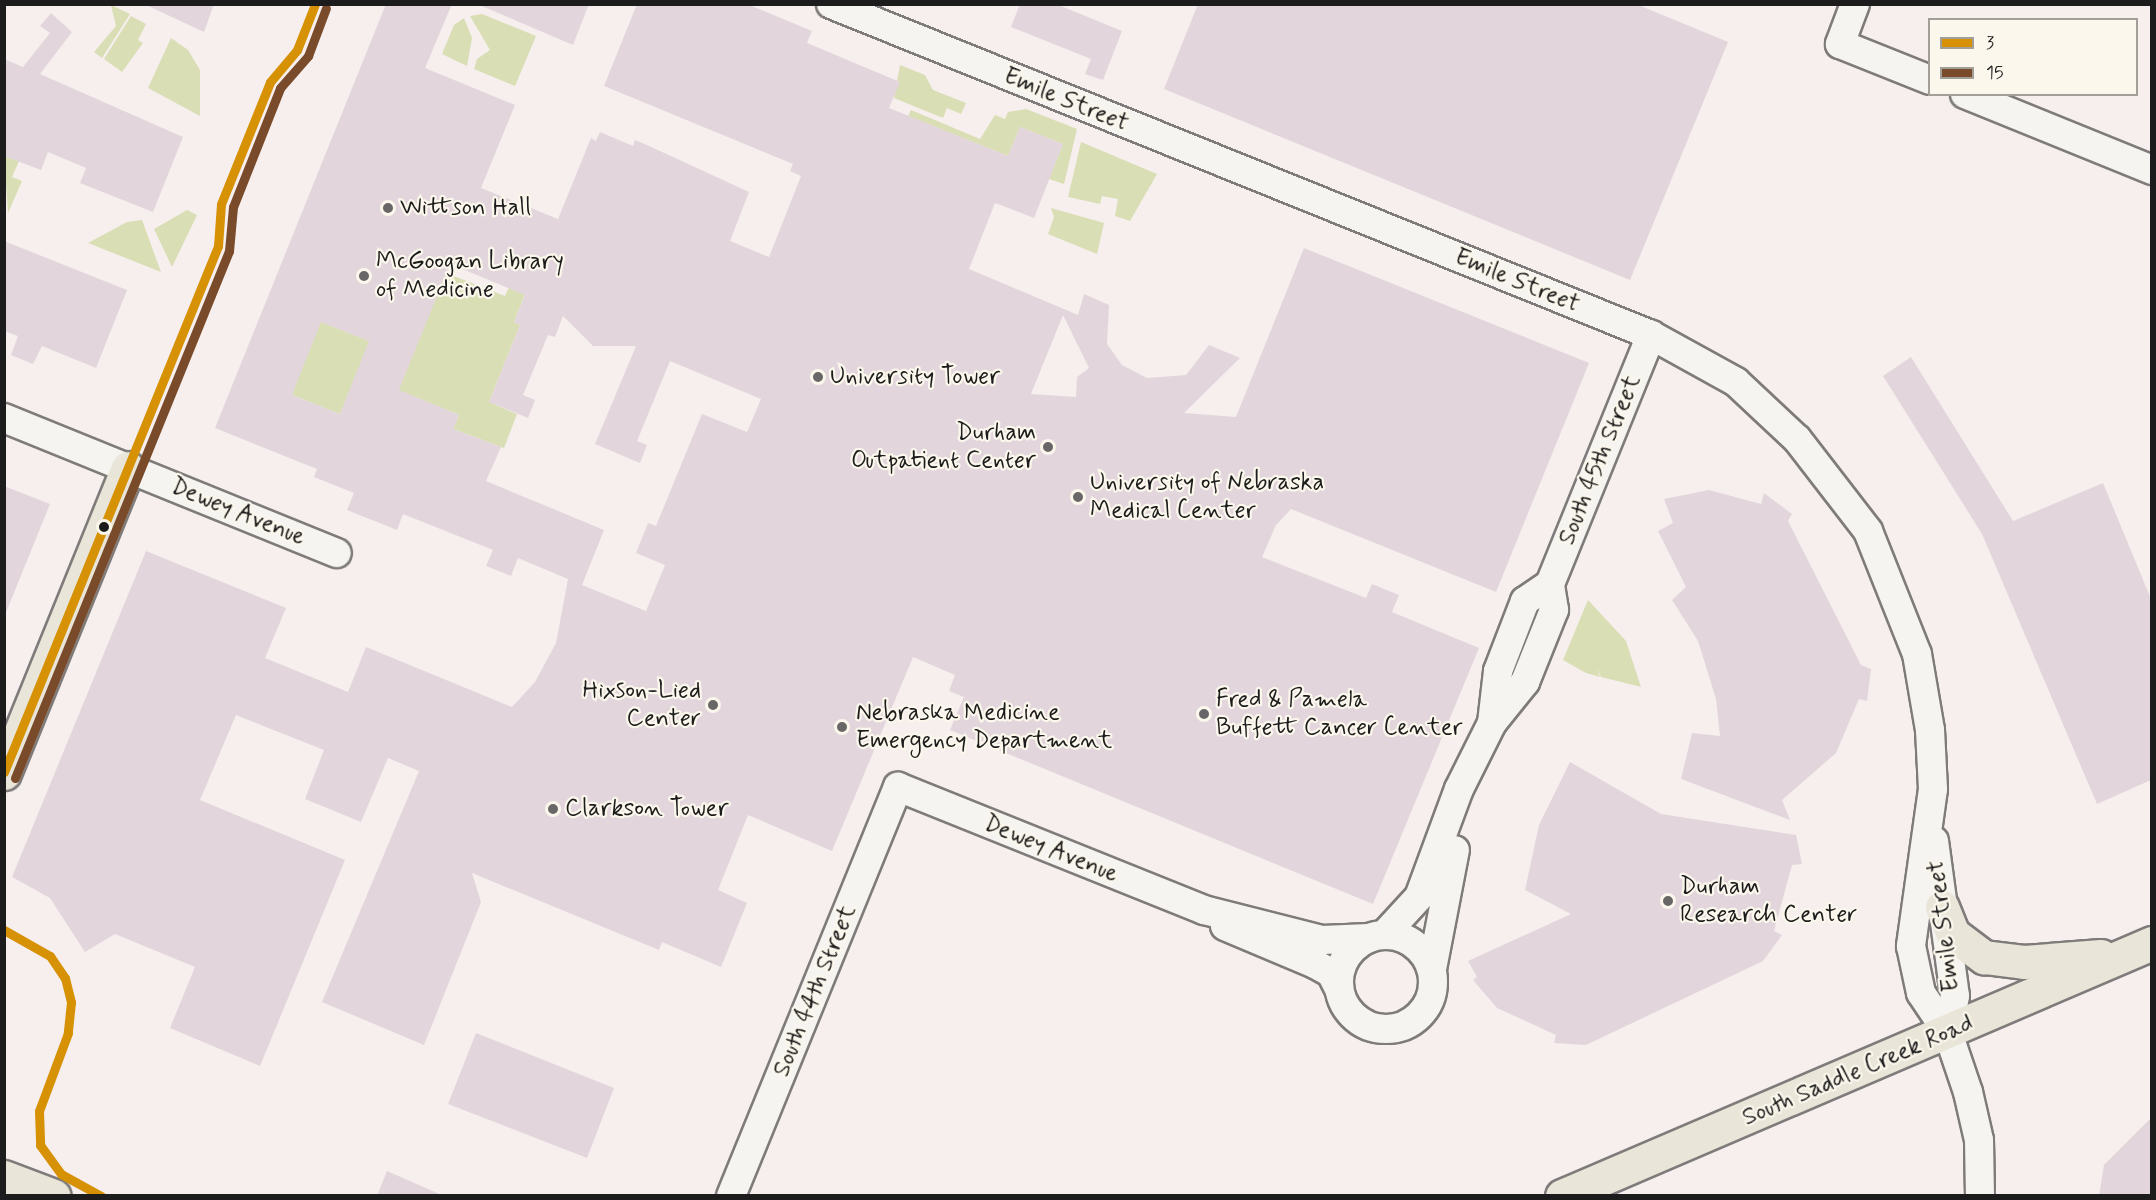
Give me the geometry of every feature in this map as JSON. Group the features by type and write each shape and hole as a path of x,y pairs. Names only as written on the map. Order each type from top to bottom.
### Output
{"main road":[{"path":"4,772 128,468"},
{"path":"1942,907 1953,934 1984,957 2024,962 2138,949"},
{"name":"South Saddle Creek Road","path":"1562,1196 1948,1033 2138,949"},
{"path":"4,1177 54,1196"}],"street":[{"name":"Emile Street","path":"831,4 1651,335 1736,382 1769,410 1824,468 1868,531 1917,654 1930,730 1931,818 1955,996 1948,1033"},
{"path":"1855,4 1840,44 1928,80"},
{"path":"1970,96 2151,170"},
{"name":"South 45th Street","path":"1459,789 1460,837 1426,1006 1397,1028 1367,1025 1354,1016 1339,989 1346,958 1377,937 1419,897 1459,789 1492,723 1525,682 1554,610 1550,584 1651,335"},
{"name":"Dewey Avenue","path":"4,418 338,553"},
{"name":"Dewey Avenue","path":"898,787 1204,910 1322,940 1377,937"},
{"name":"South 44th Street","path":"731,1196 898,787"},
{"name":"Emile Street","path":"1931,818 1911,945 1921,993 1948,1033 1979,1140 1980,1196"},
{"name":"Dewey Avenue","path":"1204,910 1232,930 1331,973 1339,989"},
{"path":"1377,937 1414,944 1432,969"}],"green space":[{"path":"111,5 130,14 102,58 94,52 116,26"},
{"path":"482,14 536,36 515,86 474,69 477,59 490,50 470,16"},
{"path":"131,16 146,24 138,40 143,43 122,72 104,59"},
{"path":"464,18 472,38 467,66 442,54 454,25"},
{"path":"171,38 188,50 200,70 200,116 148,88"},
{"path":"900,65 925,75 933,90 966,103 961,114 947,108 943,118 894,98"},
{"path":"1026,109 1077,129 1064,184 1049,179 1063,144 1020,127 1008,156 908,116 911,110 980,139 995,115 1005,119 1008,112"},
{"path":"1081,142 1157,174 1130,221 1115,216 1118,199 1102,196 1100,204 1068,197"},
{"path":"4,156 19,161 12,177 22,181 8,213"},
{"path":"1051,208 1104,223 1097,254 1048,234 1054,217"},
{"path":"187,210 197,215 172,267 154,229"},
{"path":"142,220 161,272 88,243 127,222"},
{"path":"446,273 505,296 511,283 527,289 514,322 520,325 489,402 517,414 504,448 453,429 459,415 357,373 340,414 292,395 302,314 411,358"},
{"path":"1588,600 1626,641 1641,687 1601,677 1597,668 1600,677 1586,673 1563,660"}],"building":[{"path":"144,4 214,4 204,32"},
{"path":"386,4 452,4 425,68 515,105 481,188 558,219 591,138 596,141 600,132 633,146 635,140 749,192 730,241 769,257 801,176 790,171 793,164 604,86 637,4 747,4 812,31 807,43 900,82 889,108 1008,156 1020,127 1063,144 1034,218 995,203 969,269 1078,315 1084,294 1109,305 1107,344 1122,365 1147,378 1186,375 1209,345 1240,358 1184,413 1236,417 1304,248 1589,363 1496,592 1291,509 1276,525 1262,557 1366,598 1372,584 1399,595 1392,612 1479,648 1373,904 950,730 964,697 949,691 955,675 913,657 832,851 748,815 718,890 747,903 721,967 662,942 659,950 472,873 481,902 424,1045 322,1002 419,771 388,758 361,822 305,799 324,750 236,715 200,800 345,860 260,1066 170,1028 195,967 115,934 85,952 50,898 12,877 146,551 286,608 265,658 348,692 366,647 512,707 535,682 556,643 568,579 518,558 511,576 486,566 493,550 403,514 397,530 347,510 354,493 314,477 317,469 215,428","holes":["450,264 525,295 514,322 520,325 489,402 528,418 535,400 523,395 548,335 555,337 563,316 593,346 636,346 595,444 640,463 647,445 637,441 670,361 761,399 747,432 702,414 656,526 648,523 636,553 665,565 646,611 582,585 604,530 486,481 501,447 453,429 459,415 399,390","1063,315 1089,368 1077,377 1076,397 1031,394","321,322 369,341 340,414 292,395"]},
{"path":"477,4 589,4 573,45"},
{"path":"1020,4 1056,4 1122,31 1103,80 1085,74 1091,59 1011,27"},
{"path":"1198,4 1636,4 1728,42 1630,280 1164,89"},
{"path":"51,13 72,32 40,74 183,137 153,212 80,183 86,168 48,152 41,170 4,156 4,59 23,67 50,33 40,26"},
{"path":"4,241 127,290 96,368 42,346 33,364 11,355 18,336 4,331"},
{"path":"1911,357 2013,521 2103,483 2151,599 2151,780 2097,804 1982,534 1883,376"},
{"path":"4,486 50,504 5,615 4,615"},
{"path":"1709,490 1761,504 1764,493 1792,514 1788,521 1861,665 1871,669 1867,701 1859,699 1836,753 1782,800 1790,820 1681,779 1692,733 1720,736 1716,699 1698,641 1672,600 1686,587 1658,531 1673,523 1664,499"},
{"name":"Durham Research Center","path":"1570,762 1661,814 1796,835 1802,864 1792,865 1774,931 1782,935 1763,961 1586,1045 1554,1043 1556,1035 1497,1008 1473,980 1477,977 1468,961 1571,914 1525,890 1539,825"},
{"path":"476,1033 614,1088 587,1158 448,1104"},
{"path":"2151,1118 2151,1196 2099,1196 2104,1165"},
{"path":"387,1171 444,1196 377,1196"}],"transit line":[{"name":"3","path":"4,772 218,246 221,204 270,82 297,50 315,4"},
{"name":"15","path":"15,778 229,251 233,207 280,88 308,56 326,8"},
{"name":"3","path":"4,930 50,956 65,978 71,1002 68,1033 39,1111 40,1145 61,1174 101,1196"}],"place":[{"name":"Wittson Hall","path":"388,208"},
{"name":"McGoogan Library of Medicine","path":"364,276"},
{"name":"University Tower","path":"818,377"},
{"name":"Durham Outpatient Center","path":"1048,447"},
{"name":"University of Nebraska Medical Center","path":"1078,497"},
{"name":"Hixson-Lied Center","path":"713,705"},
{"name":"Fred & Pamela Buffett Cancer Center","path":"1204,714"},
{"name":"Nebraska Medicine Emergency Department","path":"842,727"},
{"name":"Clarkson Tower","path":"553,809"},
{"name":"Durham Research Center","path":"1668,901"}]}
